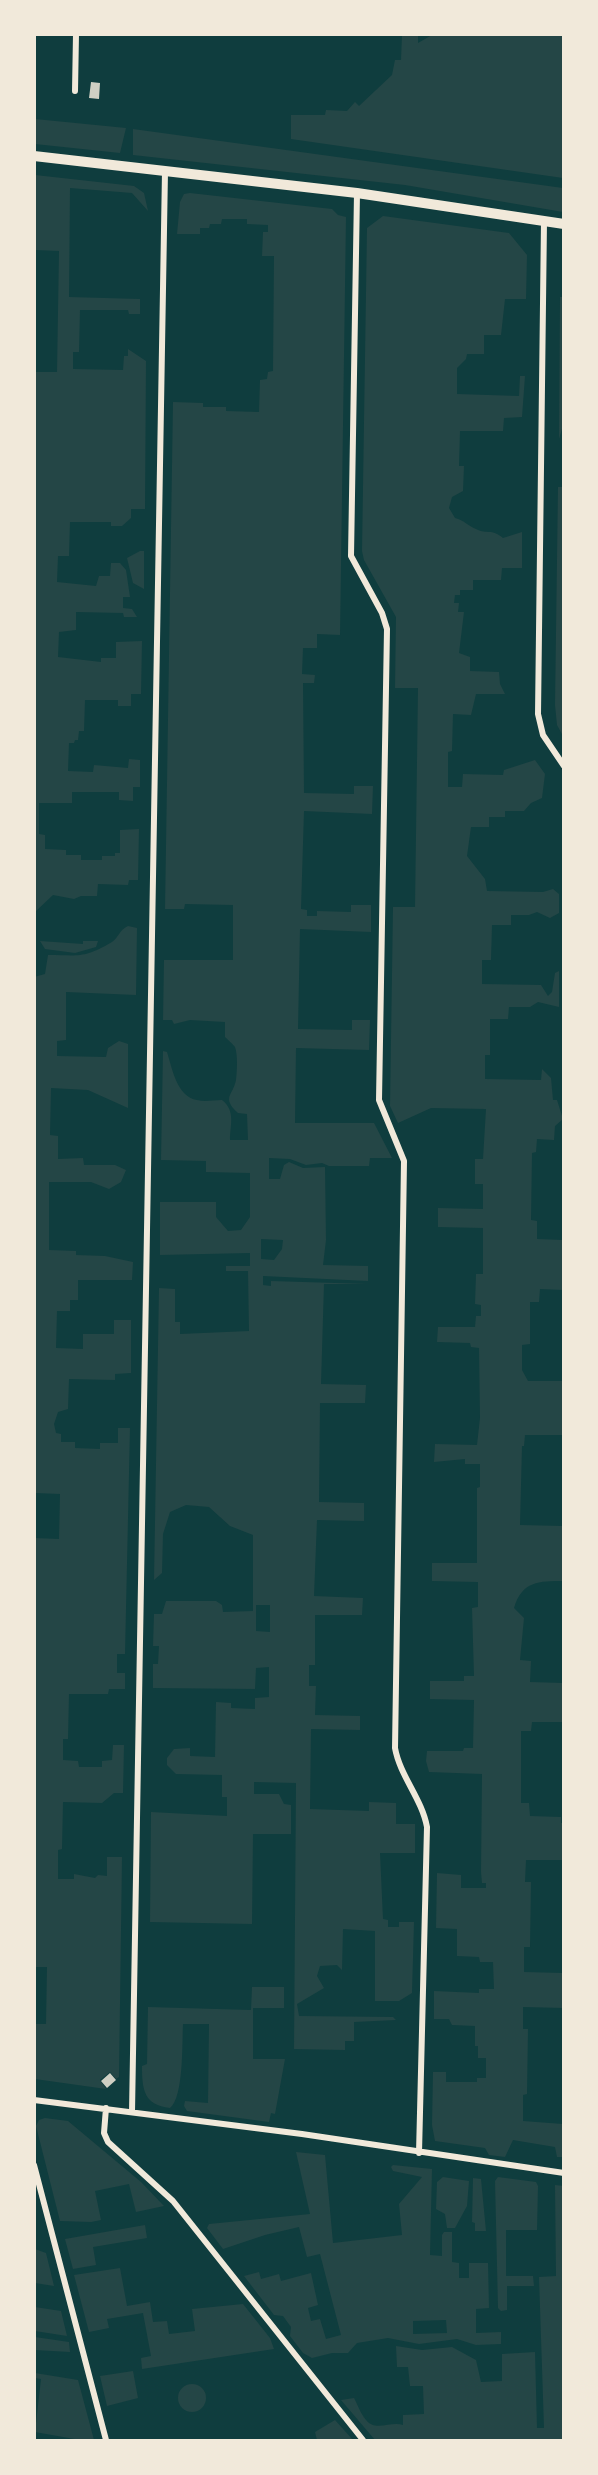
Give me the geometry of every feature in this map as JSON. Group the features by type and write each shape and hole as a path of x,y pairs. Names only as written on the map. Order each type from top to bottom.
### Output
{"street":[{"path":"75,91 76,34"},
{"path":"34,156 357,193 564,224"},
{"path":"132,2111 165,171"},
{"path":"357,193 351,556 354,566 382,613 388,633 379,1100 404,1161 395,1741 396,1755 423,1811 427,1827 419,2153"},
{"path":"544,221 538,714 543,735 564,766"},
{"path":"34,2100 132,2111 564,2173"},
{"path":"106,2108 104,2133 108,2142 173,2201 363,2440"},
{"path":"34,2165 106,2440"}],"shaded area":[{"path":"402,35 418,35 418,43 432,35 563,35 563,178 291,139 291,115 325,115 326,110 347,111 355,102 359,106 392,75 395,60 401,60"},
{"path":"35,119 126,128 120,153 35,144"},
{"path":"133,129 563,188 563,212 405,185 133,155"},
{"path":"35,175 134,186 144,193 148,211 132,193 70,188 69,297 140,299 140,314 129,314 128,310 80,310 79,352 73,352 73,369 123,370 124,356 128,356 128,349 146,361 145,509 131,509 131,518 122,526 111,526 111,522 70,522 69,556 58,556 57,582 96,586 99,576 110,576 111,563 120,563 126,570 130,597 123,597 123,608 132,609 137,617 124,617 123,613 76,612 76,630 59,632 58,657 101,662 101,658 116,658 116,642 142,641 141,694 131,694 131,706 118,706 118,700 85,700 84,731 79,731 78,740 69,743 68,771 93,772 94,765 128,768 129,759 140,760 140,787 133,787 133,801 119,800 119,792 72,792 72,803 39,803 39,834 45,835 45,849 66,850 66,855 81,855 81,860 102,860 102,856 115,856 115,853 120,853 120,830 139,829 138,880 129,880 128,885 98,884 97,896 81,896 74,899 53,895 35,912 34,372 57,372 59,251 35,250"},
{"path":"184,194 332,209 338,215 346,217 340,635 317,634 317,648 303,648 302,674 315,675 314,683 303,683 304,793 354,794 354,786 373,786 372,814 304,811 301,909 307,910 307,916 317,916 317,911 351,912 351,905 371,905 371,932 300,929 298,1029 352,1030 352,1020 370,1020 369,1050 296,1048 295,1123 374,1123 392,1158 370,1158 369,1166 329,1166 322,1163 306,1165 290,1159 269,1158 269,1179 280,1179 284,1165 289,1162 303,1168 325,1167 326,1240 323,1265 368,1266 368,1281 263,1276 263,1285 271,1286 271,1281 368,1284 324,1284 321,1384 366,1385 365,1403 320,1403 319,1502 364,1503 364,1521 317,1520 314,1596 363,1598 362,1615 315,1615 315,1665 309,1665 309,1686 316,1686 315,1715 360,1716 360,1730 311,1729 310,1809 369,1811 369,1802 396,1803 396,1824 415,1824 415,1853 380,1853 383,1919 388,1920 388,1927 399,1927 399,1922 414,1922 412,1993 399,2001 375,2001 375,1931 343,1929 342,1970 337,1965 320,1966 317,1976 324,1988 297,2004 299,2016 393,2017 396,2020 354,2022 354,2041 345,2041 345,2050 294,2049 296,1783 254,1782 254,1794 279,1794 284,1804 291,1805 291,1834 253,1834 252,1924 150,1922 151,1812 227,1816 227,1797 222,1797 222,1775 176,1774 167,1765 167,1758 174,1749 190,1748 190,1756 215,1757 216,1702 231,1703 231,1708 255,1709 255,1698 269,1697 269,1667 256,1668 255,1689 153,1688 153,1664 158,1664 159,1646 153,1646 154,1614 162,1614 166,1601 216,1601 222,1605 223,1612 253,1611 253,1535 230,1526 209,1507 186,1505 170,1512 163,1534 162,1573 154,1580 159,1288 175,1289 175,1322 180,1322 180,1334 249,1331 248,1271 226,1271 226,1266 250,1266 250,1253 160,1255 160,1202 216,1202 216,1217 228,1231 241,1230 250,1217 250,1173 206,1172 206,1161 161,1160 163,1051 167,1052 180,1088 190,1098 200,1101 222,1100 231,1114 230,1140 248,1140 247,1114 238,1113 229,1100 236,1080 237,1059 235,1047 225,1037 225,1022 190,1020 174,1024 172,1020 163,1020 164,960 233,960 233,905 185,904 184,909 165,909 173,402 203,403 203,407 226,407 226,411 259,412 260,380 267,379 268,372 273,371 274,256 262,256 263,232 268,232 268,225 247,224 247,219 222,219 221,224 210,224 209,228 200,228 200,234 177,234 180,202","holes":["261,1239 283,1240 282,1249 274,1260 261,1259","256,1605 270,1605 270,1632 256,1631"]},
{"path":"383,216 509,233 527,255 526,299 505,299 501,335 484,335 484,354 467,354 466,359 457,368 457,394 519,396 520,376 525,376 522,417 504,418 503,431 460,431 459,466 464,466 463,491 452,497 449,508 455,518 480,531 495,533 503,538 522,532 522,568 502,568 501,580 473,580 473,590 460,590 460,595 455,595 454,603 459,603 458,612 464,612 459,653 470,657 470,671 499,672 500,684 505,694 476,694 471,715 453,714 452,751 448,752 448,787 462,787 463,774 503,775 504,770 535,760 545,774 542,798 531,803 524,811 505,811 505,817 489,817 489,827 471,827 467,856 485,879 487,891 543,892 553,889 559,894 559,913 550,918 537,912 529,915 511,915 511,925 492,925 491,960 482,960 482,984 541,985 548,996 552,992 555,973 559,971 559,1007 538,1002 530,1007 509,1007 508,1019 490,1019 490,1055 485,1055 485,1079 541,1080 542,1069 551,1078 553,1100 557,1100 563,1119 555,1126 554,1140 537,1139 536,1152 532,1153 531,1220 537,1221 537,1239 563,1240 563,1290 540,1289 539,1302 530,1302 530,1344 522,1345 522,1370 528,1381 563,1381 563,1435 525,1435 524,1446 522,1446 520,1525 563,1526 563,1581 532,1584 522,1592 514,1608 524,1618 520,1660 531,1661 530,1682 563,1683 563,1722 532,1722 531,1731 521,1731 521,1803 529,1803 530,1816 561,1817 561,1823 563,1823 563,1860 526,1860 525,1882 531,1882 530,1947 524,1947 524,1972 563,1973 564,2008 523,2007 523,2029 528,2029 527,2094 523,2095 523,2121 563,2124 563,2157 557,2157 555,2147 513,2140 505,2157 489,2155 485,2148 435,2141 432,2125 433,2072 446,2072 446,2082 477,2082 477,2078 486,2078 486,2058 478,2058 478,2046 475,2046 475,2026 452,2025 449,2019 434,2019 434,1991 479,1993 479,1989 494,1989 493,1962 480,1962 479,1957 457,1956 457,1929 436,1928 437,1873 461,1875 461,1888 486,1888 486,1883 482,1883 481,1872 482,1774 429,1772 426,1761 427,1751 463,1751 464,1748 473,1748 474,1700 430,1699 430,1681 464,1681 464,1676 474,1676 472,1608 478,1607 478,1582 432,1581 432,1563 477,1563 477,1488 480,1487 480,1464 465,1464 465,1459 434,1462 435,1444 477,1445 480,1418 479,1348 471,1347 470,1343 437,1342 438,1327 475,1327 476,1316 481,1316 481,1305 475,1304 476,1274 483,1274 483,1228 438,1227 438,1208 483,1209 483,1184 475,1184 475,1159 483,1159 486,1109 431,1108 398,1123 390,1106 393,907 415,907 418,688 395,688 396,617 364,560 362,551 367,228"},
{"path":"560,297 564,297 564,422 559,439"},
{"path":"558,487 564,487 563,736 557,725 555,705"},
{"path":"144,551 144,589 133,583 127,558"},
{"path":"128,926 137,928 136,995 66,992 66,1040 57,1041 57,1056 106,1057 108,1048 119,1041 128,1044 128,1108 88,1090 51,1088 50,1135 58,1136 58,1159 83,1158 84,1165 115,1165 126,1170 121,1182 109,1189 91,1182 49,1182 49,1250 76,1251 76,1255 105,1256 133,1262 132,1280 78,1280 78,1300 70,1300 70,1311 57,1311 56,1348 83,1349 83,1334 114,1334 114,1320 131,1320 131,1373 115,1374 115,1380 69,1379 68,1409 58,1412 54,1424 56,1433 61,1434 61,1442 75,1442 75,1448 100,1449 100,1443 118,1443 118,1428 130,1428 125,1654 117,1654 117,1673 125,1673 125,1689 109,1689 108,1694 69,1694 68,1739 63,1739 63,1760 78,1761 79,1767 102,1767 102,1761 112,1760 113,1745 124,1745 123,1793 114,1793 102,1803 63,1802 62,1849 58,1850 58,1879 74,1879 74,1874 95,1878 98,1875 107,1876 107,1857 122,1857 119,2077 116,2079 110,2072 100,2080 106,2089 35,2079 35,2024 46,2024 47,1967 34,1967 34,1538 59,1539 60,1494 35,1493 34,977 45,974 48,955 87,954 112,942"},
{"path":"40,941 83,944 83,941 98,941 96,947 75,953 45,949"},
{"path":"252,1987 284,1987 284,2008 253,2008 253,2059 285,2059 275,2114 271,2113 269,2122 187,2111 184,2106 185,2101 208,2103 209,2024 183,2024 180,2081 175,2102 170,2108 155,2104 150,2100 144,2089 142,2075 142,2066 147,2064 148,2007 251,2010"},
{"path":"45,2118 68,2121 141,2182 164,2206 136,2212 129,2184 95,2191 101,2220 60,2221 36,2126 39,2120"},
{"path":"296,2152 325,2155 333,2243 402,2235 399,2204 422,2177 393,2171 391,2167 393,2165 432,2169 430,2255 442,2256 442,2235 444,2232 452,2232 452,2262 459,2263 459,2278 469,2278 469,2263 488,2263 489,2308 476,2309 476,2333 501,2332 501,2344 476,2345 457,2339 419,2344 388,2338 357,2343 348,2353 332,2353 312,2358 303,2353 290,2336 291,2327 283,2316 274,2315 244,2276 259,2272 261,2279 279,2274 281,2281 311,2273 318,2305 308,2308 311,2321 320,2319 326,2339 341,2335 320,2254 307,2257 299,2227 223,2249 207,2228 209,2224 310,2214","holes":["446,2320 447,2333 413,2334 413,2321"]},
{"path":"443,2177 469,2181 467,2206 455,2228 447,2228 445,2214 436,2209 437,2182"},
{"path":"498,2177 536,2182 538,2186 537,2230 506,2230 506,2276 533,2276 534,2286 507,2286 507,2310 501,2311 498,2308 495,2181"},
{"path":"473,2178 481,2179 486,2231 475,2231 475,2223 472,2222"},
{"path":"555,2185 564,2186 563,2440 375,2440 341,2400 354,2398 364,2417 370,2423 378,2426 403,2425 403,2415 424,2414 423,2386 410,2386 408,2367 397,2367 396,2346 422,2350 452,2347 476,2360 481,2382 502,2381 502,2354 535,2352 537,2428 544,2428 539,2277 556,2276"},
{"path":"145,2225 147,2238 93,2247 96,2265 73,2269 65,2239"},
{"path":"35,2249 46,2253 54,2286 35,2283"},
{"path":"120,2268 127,2306 150,2302 153,2322 167,2321 169,2334 195,2331 192,2309 243,2304 270,2338 274,2349 142,2369 141,2358 151,2356 143,2313 107,2319 109,2328 89,2332 74,2275"},
{"path":"35,2307 61,2311 67,2336 35,2331"},
{"path":"35,2337 69,2342 70,2352 35,2350"},
{"path":"133,2371 138,2398 107,2406 100,2376"},
{"path":"35,2373 78,2380 94,2440 80,2440 35,2432 41,2379 35,2378"},
{"path":"192,2384 202,2388 206,2398 202,2408 192,2412 182,2408 178,2398 182,2388"},
{"path":"335,2420 353,2440 317,2440 315,2432"}],"building":[{"path":"91,82 100,83 99,99 89,98"},
{"path":"110,2073 116,2080 107,2088 101,2081"}]}
